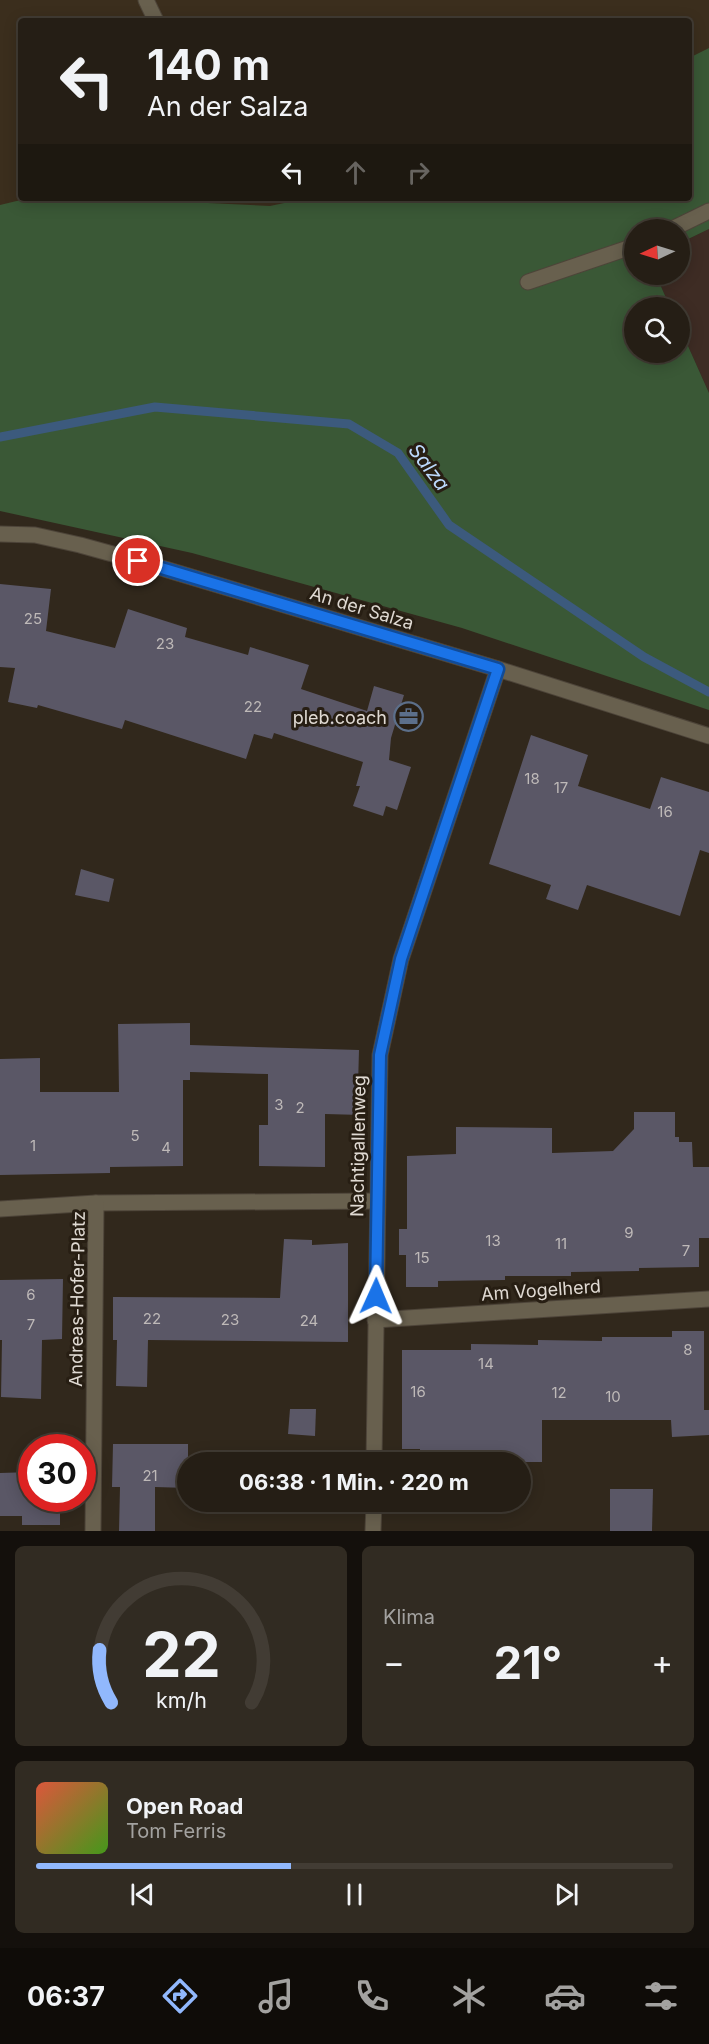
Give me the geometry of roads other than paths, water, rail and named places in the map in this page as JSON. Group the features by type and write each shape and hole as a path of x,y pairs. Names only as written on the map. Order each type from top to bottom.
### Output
{"street":[{"path":"146,0 155,18"},
{"path":"690,220 709,211"},
{"path":"528,282 624,249"},
{"name":"An der Salza","path":"0,534 35,536 80,545 498,669 709,736"},
{"name":"Nachtigallenweg","path":"374,1452 380,1055 401,959 498,669"},
{"name":"Andreas-Hofer-Platz","path":"93,1531 96,1203 377,1201"},
{"path":"0,1209 96,1203"},
{"name":"Am Vogelherd","path":"375,1320 709,1299"},
{"path":"374,1512 374,1531"}],"waterway":[{"name":"Salza","path":"0,437 155,407 349,424 398,453 449,525 644,657 709,692"}],"place":[{"name":"pleb.coach","path":"408,717"}]}
